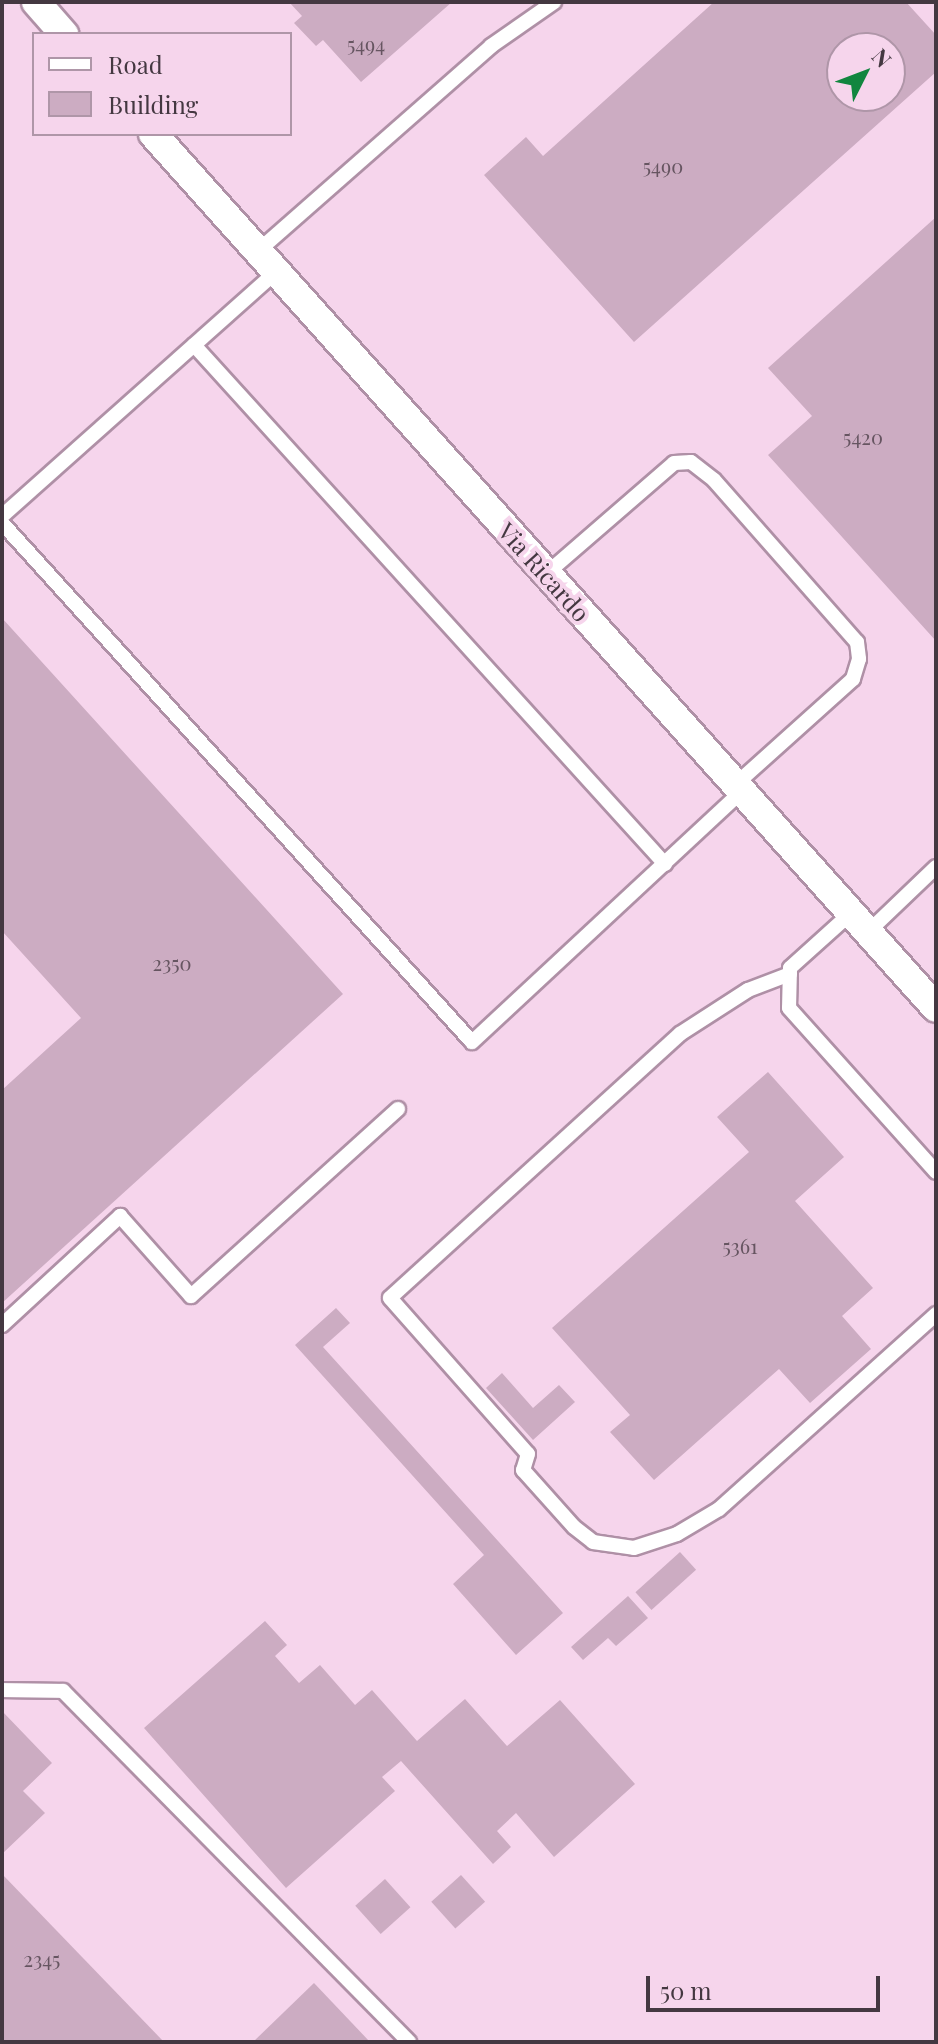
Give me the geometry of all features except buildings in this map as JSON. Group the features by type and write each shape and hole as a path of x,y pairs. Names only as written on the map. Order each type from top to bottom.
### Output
{"street":[{"path":"36,2 62,32"},
{"name":"Via Ricardo","path":"155,136 936,1008"}],"lane":[{"path":"2,516 194,345 267,261 491,46 554,2"},
{"path":"194,345 665,864"},
{"path":"2,523 472,1042 665,864 853,679 859,659 857,642 714,480 691,462 674,463 546,574"},
{"path":"936,867 790,974 748,990 680,1034 390,1298 528,1454 523,1470 574,1527 593,1542 634,1548 677,1534 719,1509 936,1314"},
{"path":"790,974 789,1008 936,1172"},
{"path":"2,1325 120,1216 191,1296 398,1109"},
{"path":"2,1690 63,1691 409,2042"}]}
